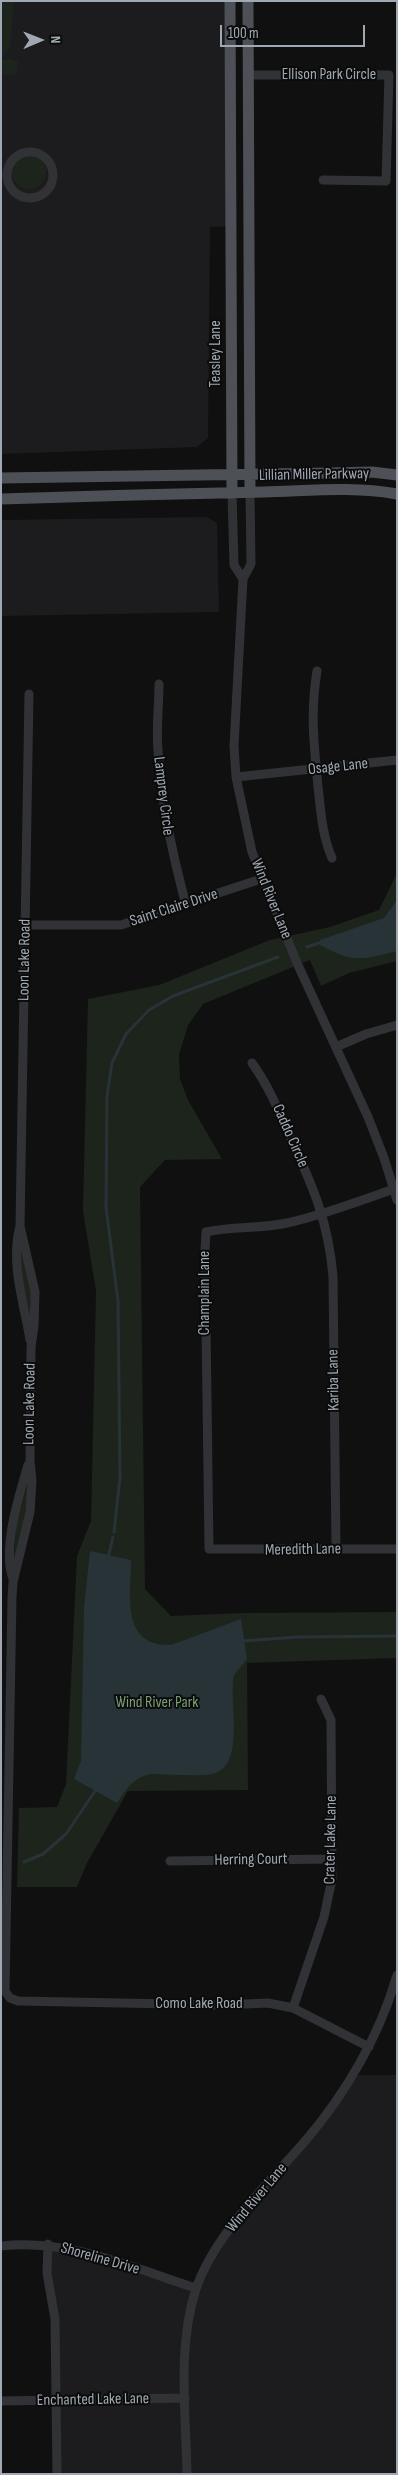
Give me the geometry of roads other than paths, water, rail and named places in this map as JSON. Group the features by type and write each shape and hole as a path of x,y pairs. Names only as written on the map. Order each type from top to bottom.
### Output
{"main road":[{"name":"Teasley Lane","path":"230,1 232,493"},
{"name":"Teasley Lane","path":"248,1 250,492"},
{"path":"231,176 248,165"},
{"path":"232,293 248,294"},
{"name":"Lillian Miller Parkway","path":"232,475 372,472 397,475"},
{"path":"1,478 176,474 232,475"},
{"name":"Lillian Miller Parkway","path":"232,493 330,488 372,489 397,494"},
{"path":"1,499 232,493"}],"street":[{"name":"Ellison Park Circle","path":"249,75 390,75 386,181 323,180"},
{"path":"24,152 40,153 51,165 53,180 46,192 40,196 25,198 5,186 11,161 24,152"},
{"name":"Wind River Lane","path":"250,492 251,564 243,579 234,718 236,777 250,842 262,879 371,1126 397,1200"},
{"name":"Wind River Lane","path":"232,493 234,565 243,579"},
{"path":"317,672 313,699 312,729 324,840 332,858"},
{"name":"Lamprey Circle","path":"159,684 157,747 162,797 170,848 186,905"},
{"name":"Loon Lake Road","path":"18,2001 10,1998 5,1991 4,1981 13,1582 30,1512 32,1481 30,1461 31,1347 35,1292 20,1226 29,694"},
{"name":"Osage Lane","path":"236,777 279,774 397,760"},
{"name":"Saint Claire Drive","path":"25,925 121,925 262,879"},
{"path":"336,1047 366,1034 397,1025"},
{"name":"Caddo Circle","path":"252,1063 266,1082 322,1212"},
{"name":"Champlain Lane","path":"209,1549 206,1232 224,1228 257,1227 288,1223 394,1189"},
{"name":"Kariba Lane","path":"322,1212 330,1241 333,1276 336,1550"},
{"name":"Loon Lake Road","path":"20,1226 16,1239 17,1272 31,1347"},
{"name":"Loon Lake Road","path":"13,1582 10,1572 12,1527 30,1461"},
{"name":"Meredith Lane","path":"209,1549 397,1549"},
{"name":"Crater Lake Lane","path":"293,2008 330,1897 332,1859 331,1720 321,1699"},
{"name":"Herring Court","path":"170,1861 332,1859"},
{"name":"Wind River Lane","path":"187,2474 186,2343 196,2288 204,2270 234,2222 324,2118 369,2047 395,1990 397,1975"},
{"name":"Como Lake Road","path":"18,2001 224,2005 268,2003 293,2008 369,2047"},
{"path":"48,2244 47,2273 56,2319 57,2474"},
{"name":"Shoreline Drive","path":"1,2246 48,2244 89,2254 196,2288"},
{"name":"Enchanted Lake Lane","path":"1,2401 185,2398"}],"waterway":[{"path":"307,947 319,943"},
{"path":"114,1532 120,1477 118,1301 106,1207 107,1096 112,1063 126,1034 149,1010 173,996 278,957"},
{"path":"108,1558 113,1537"},
{"path":"243,1641 297,1637 397,1636"},
{"path":"24,1862 43,1854 66,1834 97,1788"}],"park label":[{"name":"Wind River Park","path":"157,1703"}]}
